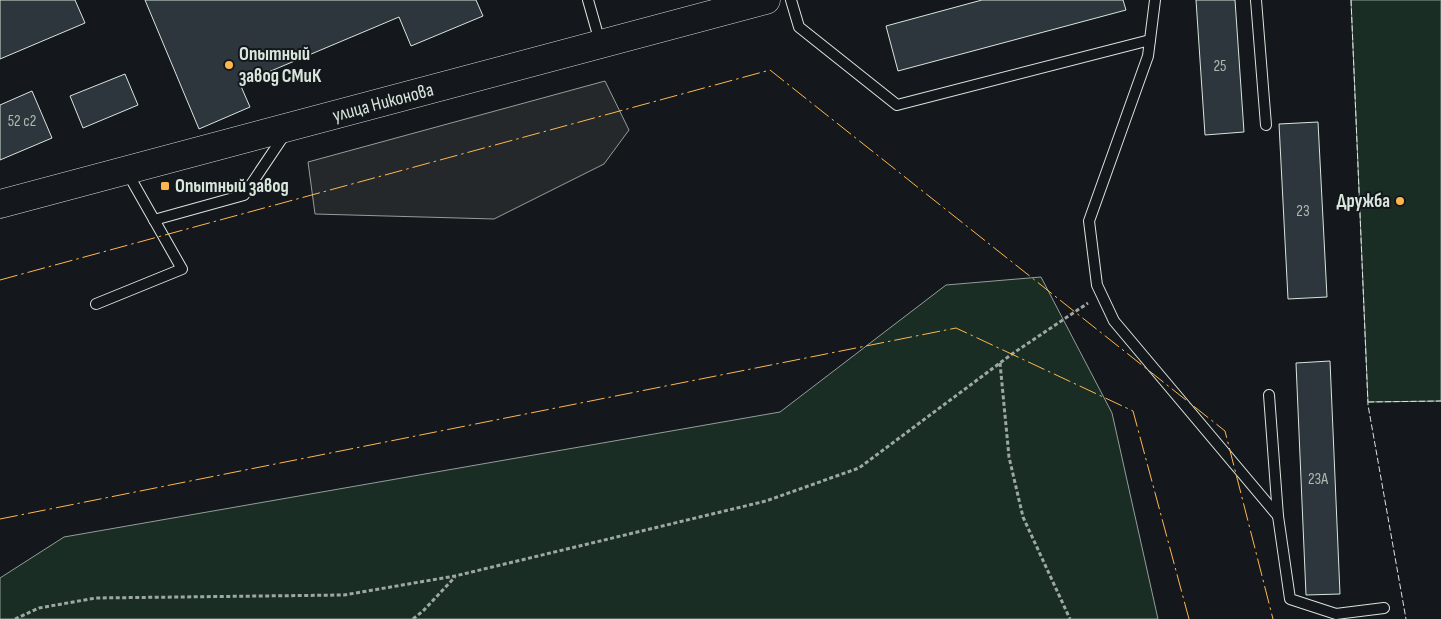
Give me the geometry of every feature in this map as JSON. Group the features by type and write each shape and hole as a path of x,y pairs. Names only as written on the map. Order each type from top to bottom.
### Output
{"main road":[{"name":"улица Никонова","path":"0,204 601,46 766,0"}],"lane":[{"path":"588,0 601,46"},
{"path":"791,0 799,27 897,105 1150,40"},
{"path":"1155,0 1148,56 1089,221 1097,285 1114,321 1278,516"},
{"path":"1256,0 1266,125"},
{"path":"154,220 244,195 289,128"},
{"path":"96,304 182,269 126,171"},
{"path":"1269,395 1278,516 1290,599 1336,614 1384,608"}],"path":[{"path":"15,619 39,608 96,598 344,595 455,576 766,500 859,468 1000,362 1101,294"},
{"path":"1000,362 1009,457 1023,517 1070,619"},
{"path":"413,619 423,611 455,576"}],"green space":[{"name":"Дружба","path":"1351,0 1441,0 1441,401 1368,402"},
{"path":"1041,277 1112,413 1158,619 0,619 0,578 64,537 780,412 946,285"}],"shaded area":[{"path":"605,81 629,130 604,164 494,219 315,214 308,162"}],"building":[{"path":"0,0 75,0 85,23 0,59"},
{"name":"Опытный завод СМиК","path":"145,0 476,0 483,16 411,46 399,17 240,84 250,107 199,129"},
{"path":"982,0 1123,0 1126,10 898,71 886,26"},
{"path":"1196,0 1235,0 1244,132 1205,135"},
{"path":"125,74 138,105 83,128 70,96"},
{"path":"32,91 52,138 0,160 0,105"},
{"path":"1318,122 1327,297 1288,299 1279,124"},
{"path":"1330,361 1340,594 1306,595 1296,363"}],"fence":[{"path":"1351,0 1368,405 1406,619"},
{"path":"1368,402 1441,401"}],"power":[{"path":"0,280 770,70 1225,431 1273,619"},
{"path":"0,519 956,328 1133,411 1189,619"}],"place":[{"name":"Опытный завод СМиК","path":"229,65"},
{"name":"Опытный завод","path":"165,186"},
{"name":"Дружба","path":"1400,201"}]}
